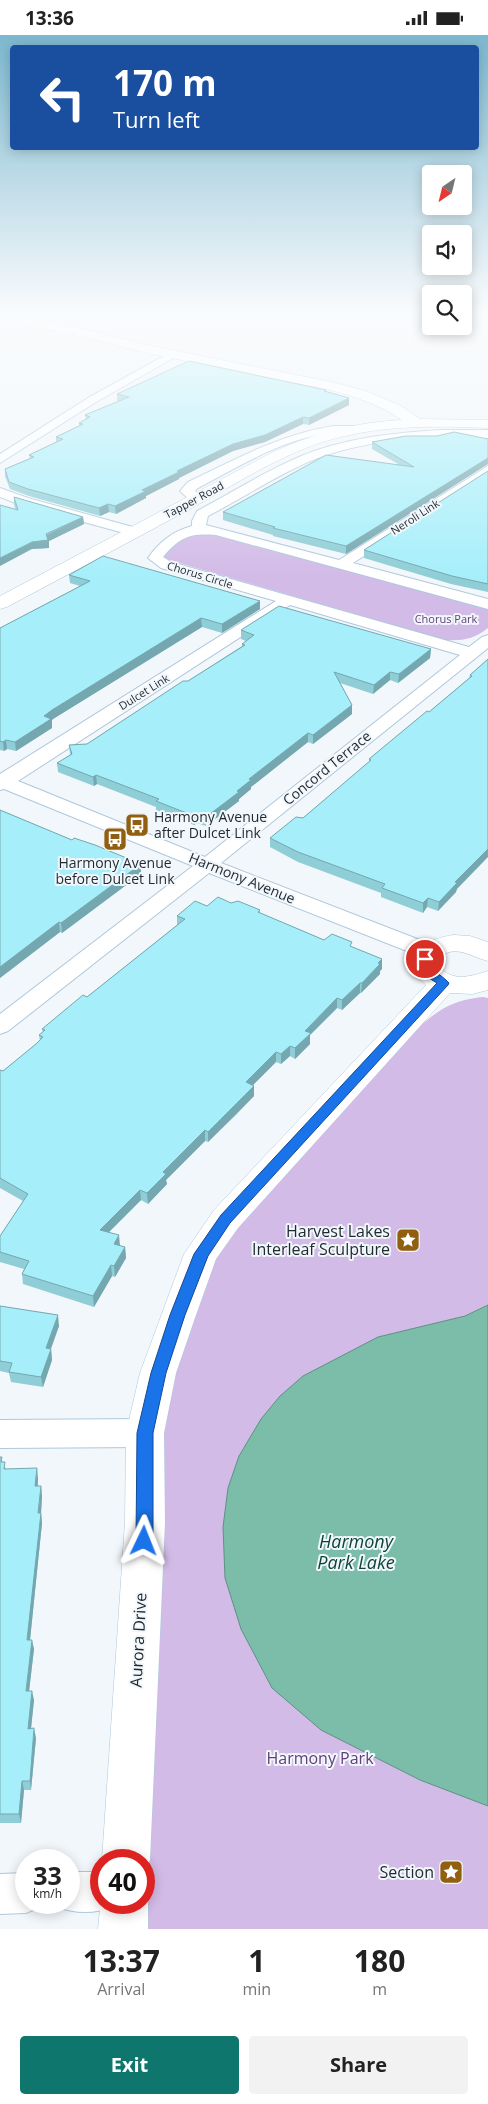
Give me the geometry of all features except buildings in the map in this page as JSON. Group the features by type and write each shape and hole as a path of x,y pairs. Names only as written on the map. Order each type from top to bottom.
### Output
{"street":[{"path":"0,459 91,400"},
{"path":"374,400 396,409 418,425"},
{"path":"383,405 398,425"},
{"name":"Tapper Road","path":"0,603 280,453 336,433 356,430 398,425 488,424"},
{"path":"488,434 413,435 374,439 318,454 202,514 199,521 199,529 216,531 488,604"},
{"name":"Neroli Link","path":"341,565 488,470"},
{"path":"0,492 23,501 135,532"},
{"name":"Chorus Circle","path":"199,529 182,535 160,548 155,558 166,565 472,653"},
{"name":"Dulcet Link","path":"1,782 288,600"},
{"name":"Concord Terrace","path":"0,1026 207,865 488,640"},
{"name":"Harmony Avenue","path":"1,782 207,865 437,967"},
{"path":"485,946 452,943 439,946 437,967 457,986 471,986 488,980"},
{"name":"Aurora Drive","path":"127,1849 145,1522 145,1433 158,1373 178,1315 201,1254 226,1219 437,967"},
{"path":"0,1435 145,1433"},
{"path":"0,1894 15,1893"},
{"path":"123,1929 124,1914"}],"green space":[{"name":"Chorus Park","path":"215,535 483,608 488,610 488,628 468,639 445,640 162,558 160,552 186,536"},
{"name":"Harmony Park","path":"488,998 488,1929 144,1929 145,1914 155,1914 155,1849 147,1849 164,1430 175,1364 216,1248 410,1034 443,1009 460,1001"}],"water":[{"name":"Harmony Park Lake","path":"488,1305 488,1806 420,1780 321,1730 272,1688 241,1629 225,1578 223,1527 228,1488 239,1456 261,1419 280,1396 303,1376 378,1337 465,1316"}],"place":[{"name":"Harmony Avenue after Dulcet Link","path":"137,825"},
{"name":"Harmony Avenue before Dulcet Link","path":"115,839"},
{"name":"Harvest Lakes Interleaf Sculpture","path":"408,1240"},
{"name":"Section","path":"451,1872"}],"route":[{"path":"144,1541 145,1433 158,1373 201,1254 226,1219 444,983 433,976 426,968 425,959"}]}
